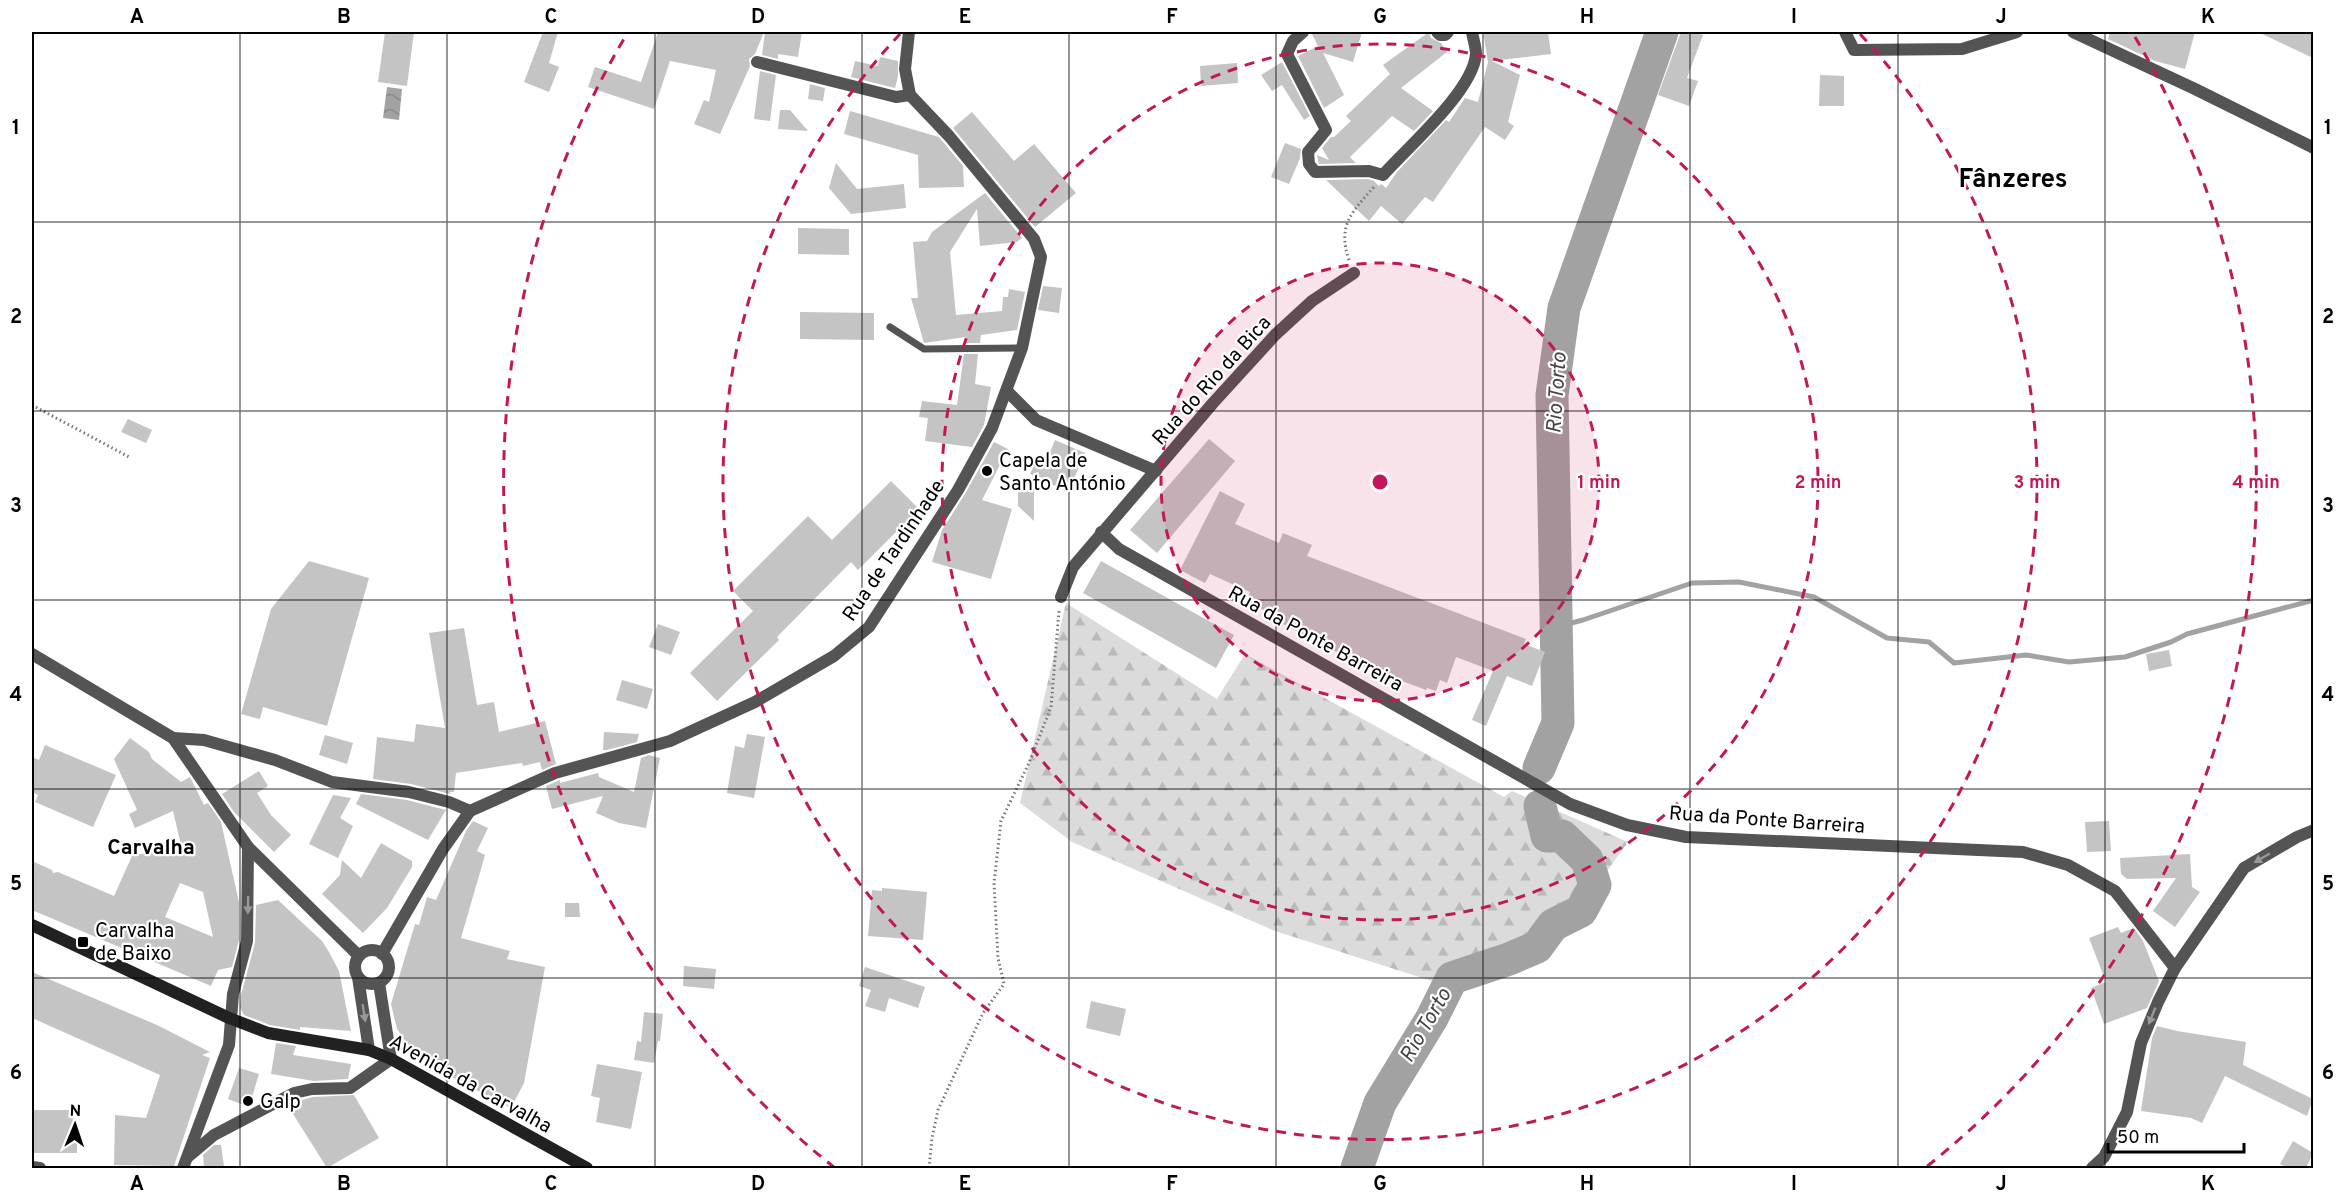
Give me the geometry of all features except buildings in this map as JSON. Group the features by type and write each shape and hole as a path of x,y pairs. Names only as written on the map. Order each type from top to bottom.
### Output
{"street":[{"path":"757,62 896,97 910,96 905,69 909,32"},
{"path":"1303,32 1293,41 1287,54 1326,130 1308,152 1309,164 1315,172 1369,171 1383,175 1448,107 1472,72 1476,53 1472,32"},
{"path":"1437,32 1440,35 1448,32"},
{"path":"1845,32 1854,50 1962,50 2017,32"},
{"path":"2073,32 2313,148"},
{"name":"Rua de Tardinhade","path":"470,811 555,773 670,741 755,702 834,656 869,627 958,490 992,428 1007,391 1022,348 1041,257 1034,238 949,136 910,96"},
{"name":"Rua do Rio da Bica","path":"1061,597 1073,567 1101,532 1275,335 1312,301 1354,273"},
{"path":"1007,391 1036,420 1156,471"},
{"name":"Rua da Ponte Barreira","path":"1101,532 1119,549 1570,804 1627,825 1686,837 2023,852 2068,865 2115,891 2175,968"},
{"path":"32,654 173,738 248,847 359,956"},
{"path":"173,738 204,740 275,760 332,782 409,792 449,802 470,811 443,849 382,954"},
{"path":"2092,1168 2104,1157 2127,1112 2141,1043 2175,968 2244,868 2313,830"},
{"path":"185,1163 229,1045 229,1018 233,994 247,941 248,847"},
{"name":"Avenida da Carvalha","path":"32,926 229,1018 268,1033 369,1050 391,1059 587,1168"},
{"path":"358,977 367,984 383,980 388,970 386,958 382,954 368,951 359,956 355,966 369,1050"},
{"path":"185,1163 214,1136 294,1093 312,1089 350,1088 391,1059 378,983"},
{"path":"32,1167 40,1168"}],"lane":[{"path":"890,327 924,349 1022,348"}],"path":[{"path":"1354,273 1344,243 1346,222 1383,175"},
{"path":"32,405 131,458"},
{"path":"929,1168 938,1110 983,1013 1005,984 999,958 994,883 1001,821 1029,763 1051,707 1056,629 1061,597"}],"green space":[{"path":"1066,603 1217,699 1245,654 1504,797 1512,791 1628,842 1591,893 1487,968 1442,976 1438,983 1275,931 1072,842 1020,803"}],"water":[{"path":"387,87 402,89 399,120 383,118"}],"waterway":[{"name":"Rio Torto","path":"1539,768 1558,723 1552,395 1564,308 1662,32"},
{"path":"1556,627 1692,583 1739,582 1814,597 1887,638 1929,642 1954,663 2026,655 2069,662 2125,657 2171,642 2187,634 2314,600"},
{"name":"Rio Torto","path":"1357,1168 1380,1103 1432,1018 1452,978 1537,947 1553,925 1581,911 1595,885 1587,860 1562,836 1547,836 1540,806"}],"place":[{"name":"Capela de Santo António","path":"987,471"},
{"name":"Carvalha de Baixo","path":"83,942"},
{"name":"Galp","path":"248,1101"}],"district":[{"name":"Fânzeres","path":"2013,178"},
{"name":"Carvalha","path":"151,847"}]}
